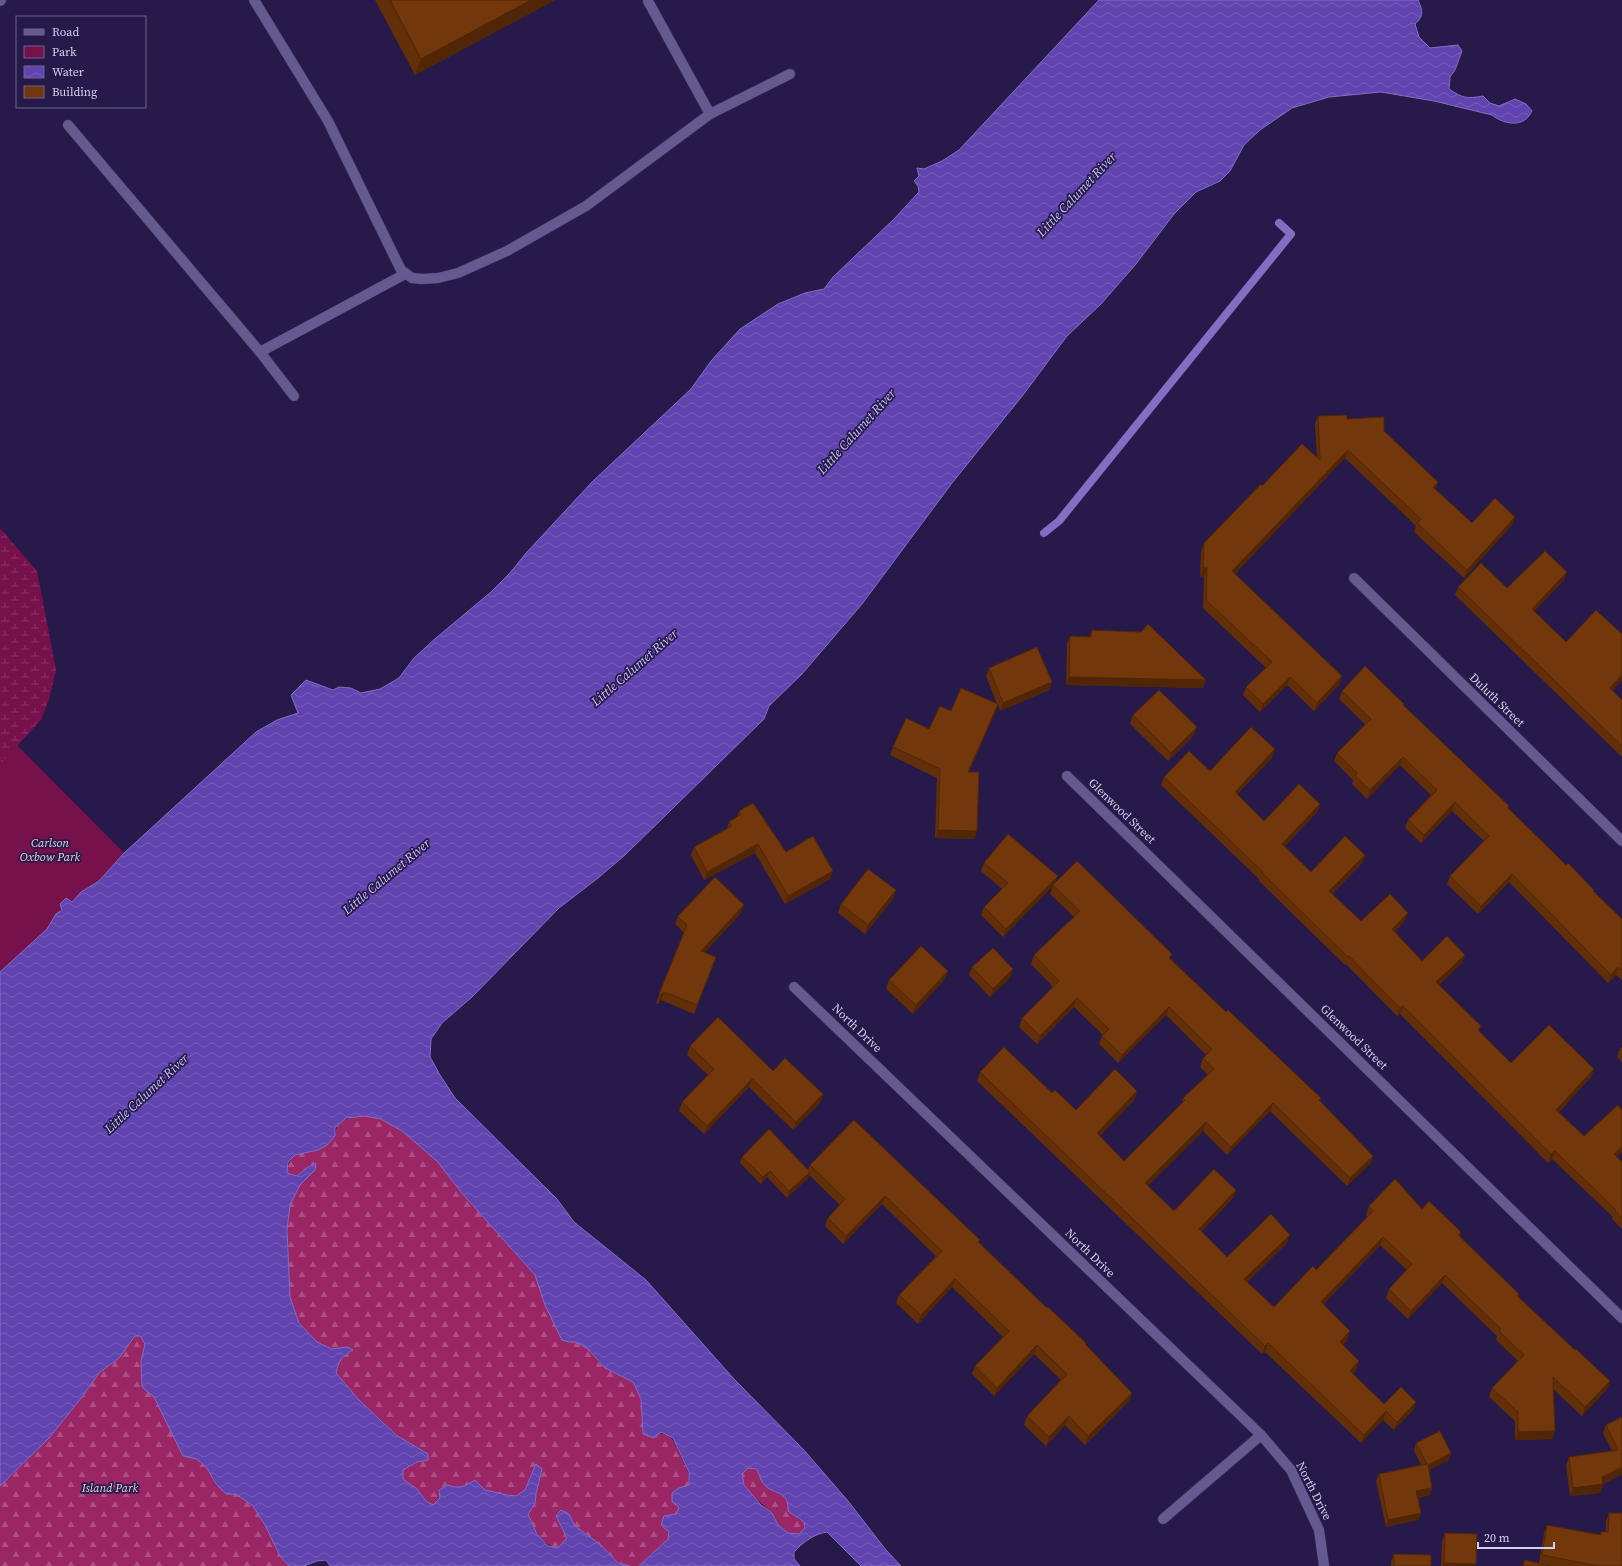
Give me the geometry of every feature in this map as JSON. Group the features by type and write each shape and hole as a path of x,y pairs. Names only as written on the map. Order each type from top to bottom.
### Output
{"street":[{"path":"254,0 328,121 397,263 405,274 412,278 422,279 449,276 507,251 586,206 710,114 790,74"},
{"path":"650,0 710,114"},
{"path":"68,125 260,352 294,396"},
{"path":"260,352 405,274"},
{"name":"Duluth Street","path":"1354,578 1622,840"},
{"name":"Glenwood Street","path":"1067,776 1622,1318"},
{"name":"North Drive","path":"794,987 1261,1435 1291,1470 1319,1530 1324,1566"},
{"path":"1163,1520 1261,1435"}],"green space":[{"path":"0,528 37,571 56,670 49,699 41,720 0,764"},
{"name":"Carlson Oxbow Park","path":"0,728 124,853 99,881 81,892 72,902 66,899 63,910 56,914 48,929 0,972"},
{"path":"365,1116 381,1119 402,1131 437,1161 461,1192 535,1275 554,1324 569,1342 582,1344 607,1369 629,1379 634,1383 641,1401 643,1434 665,1434 669,1436 675,1444 688,1471 689,1485 679,1488 679,1507 669,1532 668,1539 639,1566 630,1566 618,1563 601,1545 575,1526 569,1514 556,1516 567,1538 558,1549 542,1540 528,1514 535,1504 542,1470 536,1464 525,1491 516,1496 485,1490 475,1480 461,1487 446,1485 439,1490 440,1498 433,1505 426,1501 417,1489 403,1479 403,1470 417,1462 427,1460 428,1454 396,1435 358,1399 336,1373 338,1364 353,1350 346,1347 332,1349 317,1342 299,1323 290,1297 287,1230 290,1205 300,1185 315,1170 316,1163 305,1169 297,1176 287,1173 288,1165 290,1160 296,1155 317,1150 324,1146 335,1136 338,1125 341,1122 349,1118"},
{"name":"Island Park","path":"135,1336 141,1336 145,1344 141,1362 142,1387 154,1396 183,1456 197,1458 207,1468 216,1485 236,1494 253,1506 265,1525 280,1556 289,1566 0,1566 0,1486 49,1438 99,1373 119,1358"},
{"path":"748,1468 757,1469 762,1479 770,1489 784,1495 798,1519 804,1522 805,1528 799,1534 788,1533 778,1525 772,1513 751,1494 744,1485 742,1474"}],"water":[{"name":"Little Calumet River","path":"1099,0 1418,0 1422,13 1415,24 1419,37 1430,48 1458,45 1462,51 1455,70 1450,77 1449,89 1465,97 1483,96 1490,103 1499,106 1515,99 1526,104 1532,111 1528,117 1522,121 1518,123 1509,123 1499,120 1492,115 1434,101 1381,92 1329,97 1292,108 1260,130 1244,145 1230,171 1220,181 1196,192 1174,214 1136,264 1101,304 1067,336 1023,395 952,483 862,604 802,674 769,706 764,719 625,855 559,908 472,997 442,1023 431,1039 430,1057 455,1098 557,1199 574,1222 646,1280 734,1379 803,1449 848,1501 886,1550 901,1566 861,1566 827,1532 809,1539 794,1552 794,1559 800,1566 639,1566 668,1539 669,1532 661,1525 664,1516 676,1514 679,1507 672,1502 672,1493 679,1488 689,1485 689,1472 673,1438 661,1432 654,1438 643,1434 641,1399 633,1382 605,1368 588,1349 576,1342 562,1340 545,1305 535,1275 461,1192 437,1161 402,1131 381,1119 365,1116 346,1118 335,1128 335,1136 327,1145 318,1150 295,1155 288,1162 287,1173 297,1176 305,1169 316,1163 315,1170 300,1185 290,1205 287,1230 290,1297 299,1323 317,1342 332,1349 347,1347 353,1350 338,1364 336,1373 358,1399 396,1435 428,1454 428,1460 417,1462 403,1470 403,1479 417,1489 426,1501 433,1505 440,1498 439,1490 447,1485 461,1487 475,1480 485,1490 516,1496 525,1490 536,1464 542,1469 535,1504 528,1514 537,1534 548,1546 558,1548 567,1538 556,1516 561,1510 569,1514 575,1526 601,1545 618,1563 630,1566 330,1566 326,1560 317,1561 304,1566 289,1566 280,1556 265,1525 253,1506 236,1494 226,1494 216,1484 207,1468 197,1459 183,1456 154,1397 142,1387 141,1361 145,1344 140,1336 135,1336 119,1358 99,1373 49,1438 0,1486 0,972 47,929 56,914 62,910 60,904 66,898 72,902 81,892 99,881 124,853 256,732 277,720 298,713 291,695 306,680 333,690 339,687 351,688 361,693 380,689 399,678 414,658 491,592 592,482 691,389 711,361 740,329 778,304 805,293 824,289 833,277 894,219 919,192 918,186 914,181 919,176 917,168 924,169 942,161 959,150","holes":["748,1468 757,1469 762,1482 766,1487 783,1496 788,1504 788,1511 804,1522 805,1528 799,1534 788,1533 778,1525 772,1513 761,1505 744,1485 742,1474"]}],"building":[{"path":"390,0 531,0 421,59"},
{"path":"1347,415 1347,419 1384,417 1384,431 1438,482 1433,487 1472,523 1495,498 1515,517 1467,570 1417,523 1421,519 1348,450 1232,571 1342,676 1317,703 1290,677 1263,704 1246,687 1272,662 1206,600 1207,568 1203,568 1204,543 1302,444 1320,460 1318,416"},
{"path":"1545,551 1567,572 1532,609 1566,642 1596,610 1622,634 1622,675 1610,688 1622,700 1622,746 1458,587 1481,563 1507,588"},
{"path":"1148,624 1206,680 1069,677 1070,636 1091,637 1092,630 1141,632"},
{"path":"1037,647 1052,682 1003,703 989,668"},
{"path":"1365,666 1404,704 1403,705 1509,806 1508,808 1566,865 1568,863 1594,890 1593,891 1622,919 1622,970 1618,967 1611,975 1512,874 1481,906 1450,876 1489,836 1455,802 1424,835 1408,820 1437,790 1403,757 1370,790 1355,776 1357,773 1337,753 1371,719 1342,691"},
{"path":"961,688 998,704 968,772 979,772 977,831 938,830 940,769 893,747 906,718 929,729 940,706 951,711"},
{"path":"1159,690 1197,727 1171,753 1133,715"},
{"path":"1251,727 1275,749 1235,792 1264,821 1299,784 1320,804 1282,844 1311,872 1345,836 1365,855 1329,891 1361,921 1390,894 1408,913 1392,929 1422,961 1447,936 1465,955 1436,982 1481,1026 1478,1030 1511,1063 1549,1025 1594,1069 1556,1110 1584,1136 1618,1105 1622,1110 1622,1147 1614,1154 1622,1162 1622,1218 1615,1211 1616,1210 1555,1151 1551,1154 1403,1006 1400,1008 1349,956 1348,957 1262,873 1263,872 1164,777 1189,751 1210,771"},
{"path":"753,803 786,852 813,836 833,871 788,896 758,844 707,872 694,847 732,826 729,822 741,814 739,811"},
{"path":"1008,834 1058,876 1006,929 984,907 1008,883 984,863"},
{"path":"1077,861 1172,954 1169,958 1226,1012 1228,1010 1321,1098 1319,1100 1373,1156 1350,1178 1273,1103 1231,1147 1206,1122 1145,1183 1174,1211 1214,1169 1236,1190 1199,1229 1227,1257 1271,1214 1290,1235 1244,1279 1274,1307 1313,1266 1316,1270 1373,1211 1369,1206 1395,1179 1422,1209 1429,1201 1461,1232 1458,1235 1519,1294 1517,1296 1610,1381 1585,1407 1553,1377 1555,1431 1518,1432 1518,1412 1492,1388 1524,1355 1499,1331 1501,1329 1445,1275 1411,1311 1389,1289 1412,1264 1383,1237 1321,1302 1350,1331 1340,1342 1359,1361 1350,1371 1384,1404 1401,1387 1416,1402 1397,1422 1386,1411 1364,1435 1268,1343 1265,1346 980,1072 1004,1047 1052,1093 1055,1090 1076,1110 1115,1069 1137,1091 1097,1133 1124,1161 1185,1100 1183,1098 1214,1069 1203,1058 1212,1049 1169,1007 1122,1055 1102,1036 1109,1029 1077,998 1040,1036 1022,1018 1059,981 1034,955 1080,911 1053,885"},
{"path":"868,869 896,890 868,925 841,904"},
{"path":"715,877 744,905 701,951 716,957 697,1005 664,992 661,995 659,994 687,925 678,916"},
{"path":"921,946 948,971 916,1005 889,980"},
{"path":"993,948 1013,969 993,989 972,967"},
{"path":"718,1017 773,1071 785,1058 823,1094 796,1122 752,1079 707,1126 682,1102 714,1069 690,1046"},
{"path":"854,1120 980,1240 978,1242 1086,1343 1085,1344 1132,1393 1088,1436 1069,1416 1049,1437 1027,1416 1067,1374 1037,1345 997,1388 975,1366 1009,1331 955,1279 921,1315 899,1295 942,1251 885,1196 846,1236 828,1218 845,1199 810,1165"},
{"path":"769,1129 810,1172 789,1191 770,1171 763,1177 742,1157"},
{"path":"1622,1417 1622,1467 1602,1477 1603,1484 1573,1488 1569,1457 1618,1450 1606,1425"},
{"path":"1440,1431 1451,1453 1428,1465 1432,1488 1416,1491 1421,1513 1388,1520 1379,1474 1427,1464 1416,1443"},
{"path":"1609,1513 1622,1513 1622,1566 1599,1566 1542,1555 1547,1525 1601,1535 1601,1532 1608,1532"},
{"path":"1445,1533 1477,1534 1476,1564 1444,1563"},
{"path":"1394,1554 1431,1555 1431,1566 1394,1566"},
{"path":"1525,1560 1549,1566 1523,1566"}],"waterway":[{"path":"1044,533 1059,521 1291,234 1279,223"}]}
